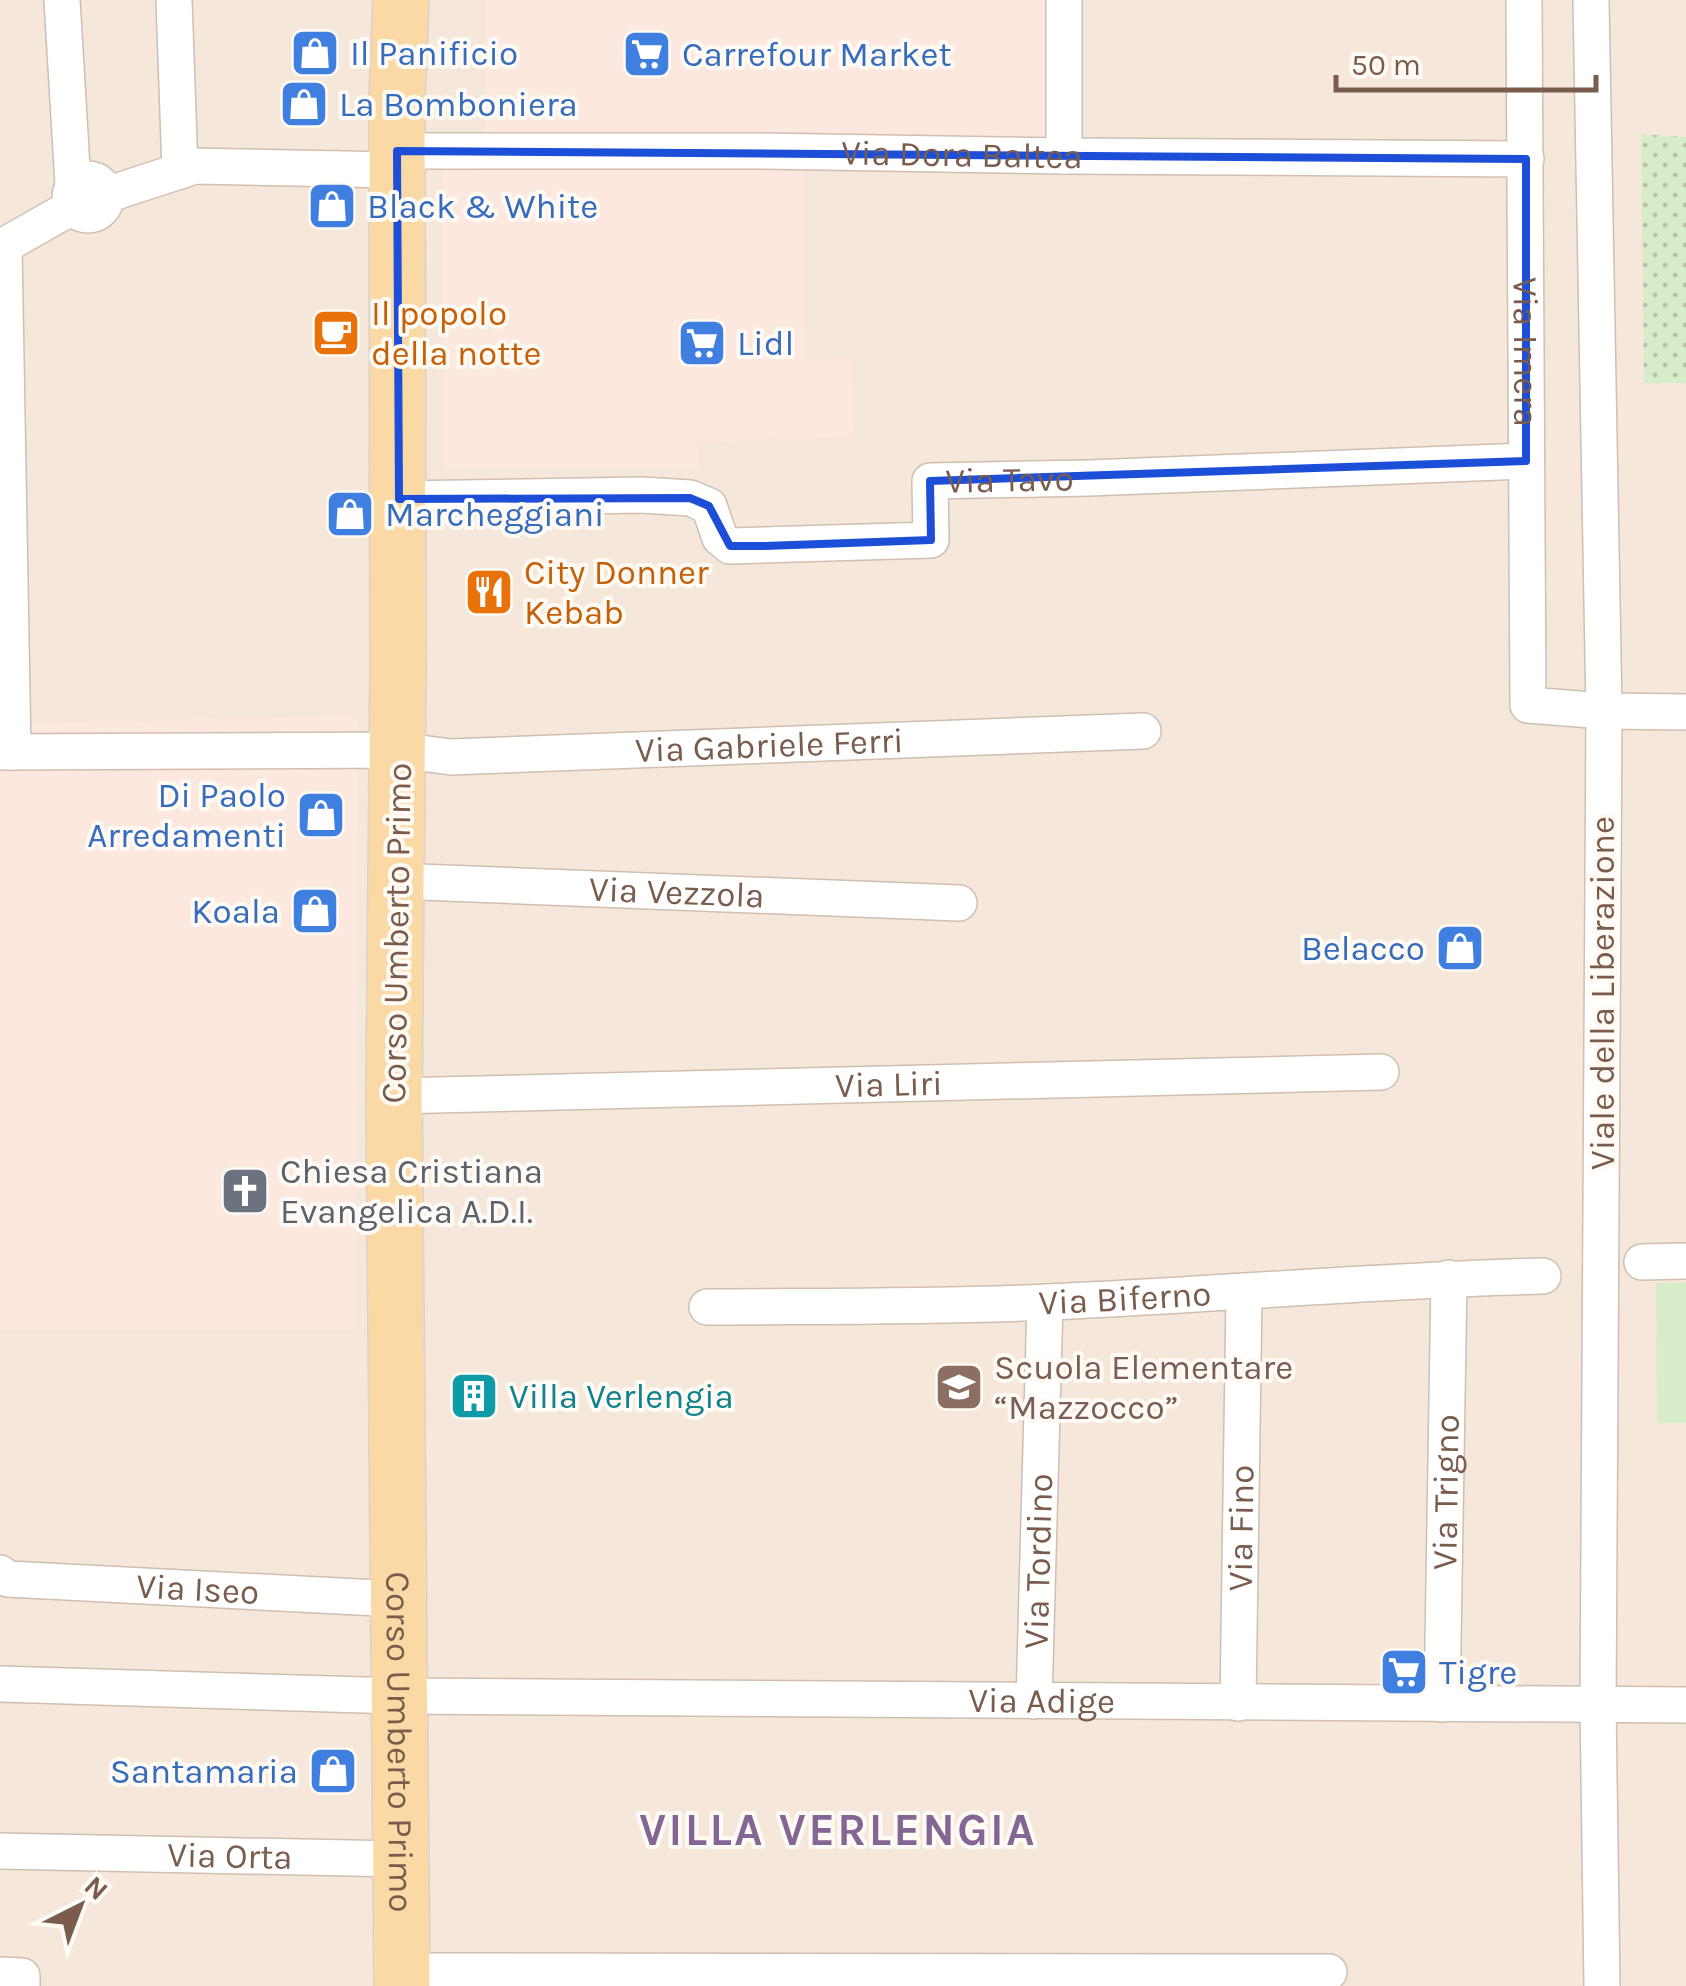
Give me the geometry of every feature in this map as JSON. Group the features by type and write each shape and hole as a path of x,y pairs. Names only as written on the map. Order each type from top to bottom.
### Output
{"main road":[{"name":"Corso Umberto Primo","path":"401,0 394,1096 402,1979"}],"street":[{"path":"62,0 84,196"},
{"path":"174,0 180,171"},
{"path":"1064,0 1064,156"},
{"name":"Via Imera","path":"1524,0 1528,705 1604,712"},
{"name":"Viale della Liberazione","path":"1591,0 1604,712 1598,1704 1602,1986"},
{"name":"Via Dora Baltea","path":"2,248 84,196 195,166 760,151 1526,159"},
{"path":"2,248 8,564 6,752"},
{"name":"Via Tavo","path":"399,499 642,495 690,498 710,506 720,538 730,546 765,546 931,540 930,481 1526,461"},
{"path":"1604,712 1686,712"},
{"name":"Via Gabriele Ferri","path":"6,752 398,750 451,757 1142,731"},
{"name":"Via Vezzola","path":"395,881 959,903"},
{"name":"Via Liri","path":"394,1096 1381,1072"},
{"path":"1642,1262 1686,1261"},
{"name":"Via Biferno","path":"707,1307 1045,1302 1543,1276"},
{"name":"Via Trigno","path":"1442,1704 1449,1278"},
{"name":"Via Fino","path":"1238,1703 1244,1292"},
{"name":"Via Tordino","path":"1034,1702 1045,1302"},
{"name":"Via Iseo","path":"0,1573 8,1579 397,1599"},
{"name":"Via Adige","path":"0,1684 398,1696 1686,1705"},
{"name":"Via Orta","path":"0,1851 399,1859"},
{"path":"402,1979 1329,1972"},
{"path":"0,1975 22,1976 22,1986"}],"highlighted area":[{"path":"397,151 1526,159 1526,461 930,481 931,540 765,546 730,546 709,506 690,498 399,499"}],"shaded area":[{"path":"0,0 1686,0 1686,1986 0,1986"},
{"path":"486,0 1045,0 1045,139 486,134"},
{"path":"803,164 804,359 851,358 854,436 698,442 698,468 444,468 441,171"},
{"path":"358,715 355,1329 0,1329 0,725"}],"green space":[{"path":"1641,134 1686,137 1686,383 1644,383"},
{"path":"1656,1283 1686,1283 1686,1423 1657,1423"}],"place":[{"name":"Il Panificio","path":"315,53"},
{"name":"Carrefour Market","path":"647,54"},
{"name":"La Bomboniera","path":"304,104"},
{"name":"Black & White","path":"332,206"},
{"name":"Il popolo della notte","path":"336,333"},
{"name":"Lidl","path":"702,343"},
{"name":"Marcheggiani","path":"350,514"},
{"name":"City Donner Kebab","path":"489,592"},
{"name":"Di Paolo Arredamenti","path":"321,815"},
{"name":"Koala","path":"315,911"},
{"name":"Belacco","path":"1460,948"},
{"name":"Chiesa Cristiana Evangelica A.D.I.","path":"245,1191"},
{"name":"Scuola Elementare “Mazzocco”","path":"959,1387"},
{"name":"Villa Verlengia","path":"474,1396"},
{"name":"Tigre","path":"1404,1672"},
{"name":"Santamaria","path":"333,1771"}],"district":[{"name":"VILLA VERLENGIA","path":"838,1829"}]}
